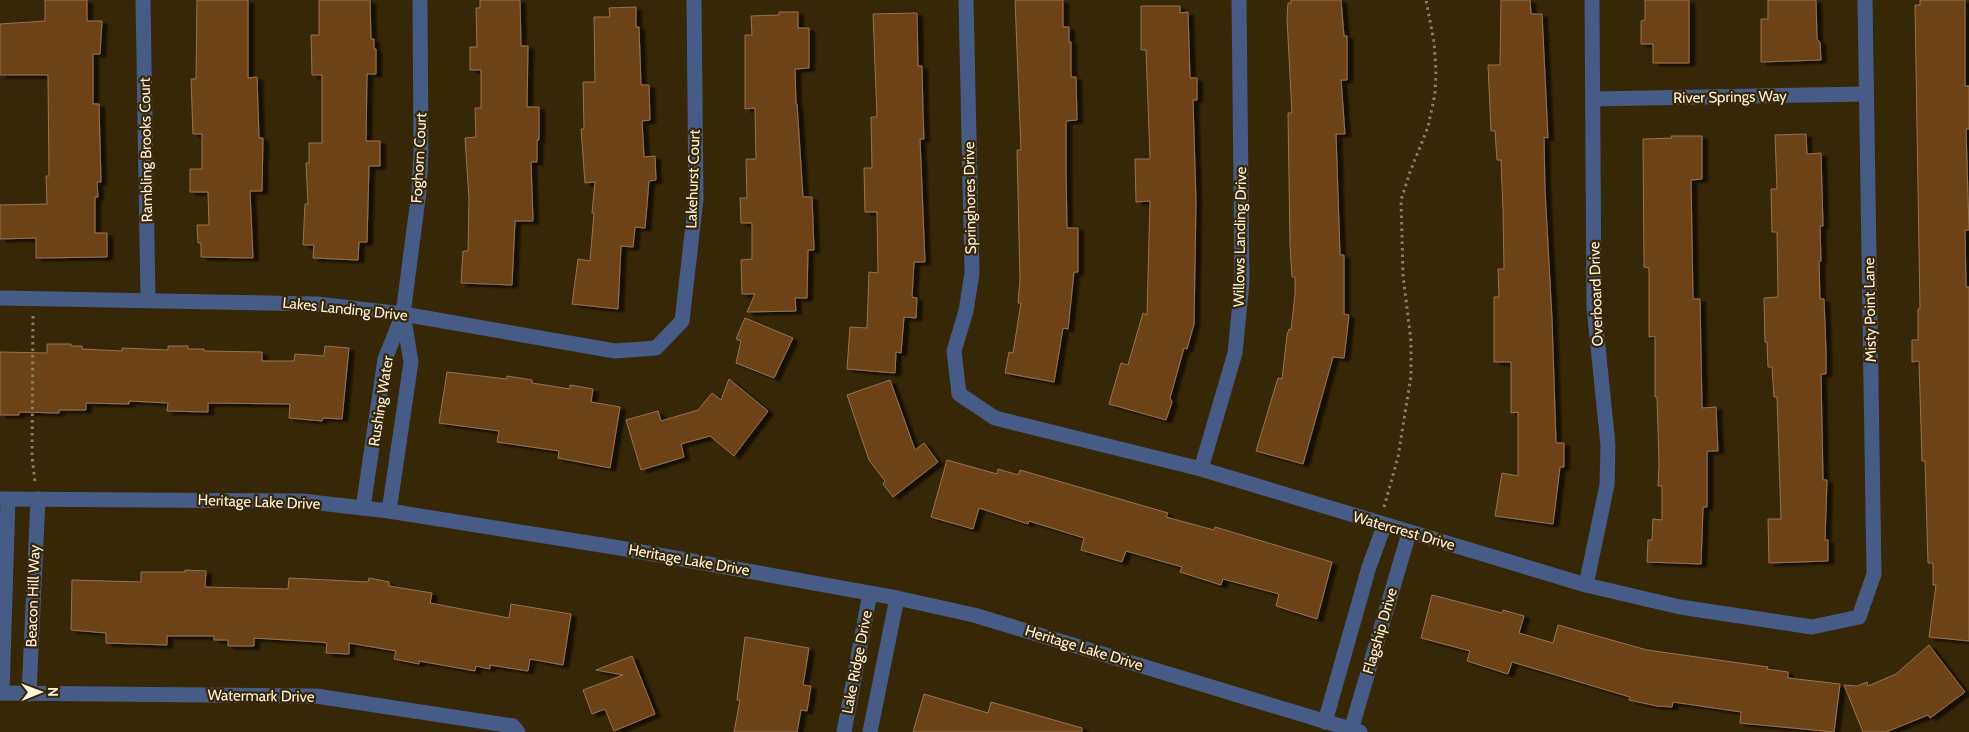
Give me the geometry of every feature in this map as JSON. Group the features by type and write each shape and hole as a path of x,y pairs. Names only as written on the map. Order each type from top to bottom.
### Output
{"street":[{"name":"Rambling Brooks Court","path":"143,0 148,300"},
{"name":"Foghorn Court","path":"403,314 419,191 421,152 420,0"},
{"name":"Lakehurst Court","path":"656,348 682,321 695,208 694,0"},
{"name":"Springhores Drive","path":"959,394 954,351 966,310 972,274 966,0"},
{"name":"Willows Landing Drive","path":"1201,470 1235,353 1242,282 1239,0"},
{"name":"Overboard Drive","path":"1586,585 1608,484 1608,445 1594,307 1592,0"},
{"name":"Misty Point Lane","path":"1859,617 1874,574 1865,0"},
{"name":"River Springs Way","path":"1593,99 1866,94"},
{"name":"Lakes Landing Drive","path":"0,298 318,304 403,314 616,351 656,348"},
{"name":"Rushing Water","path":"363,508 385,359 403,314"},
{"name":"Rushing Water","path":"389,511 411,362 403,314"},
{"name":"Watercrest Drive","path":"959,394 995,418 1201,470 1586,585 1680,606 1812,627 1859,617"},
{"name":"Heritage Lake Drive","path":"4,499 302,501 389,511 620,548 897,598 974,614 1356,731"},
{"name":"Beacon Hill Way","path":"1,693 4,499"},
{"name":"Beacon Hill Way","path":"28,694 38,499"},
{"name":"Flagship Drive","path":"1326,722 1381,525"},
{"name":"Flagship Drive","path":"1356,731 1409,533"},
{"name":"Lake Ridge Drive","path":"844,732 870,593"},
{"name":"Lake Ridge Drive","path":"870,732 897,598"},
{"name":"Watermark Drive","path":"1,693 316,696 512,726 518,732"}],"path":[{"path":"1381,525 1398,457 1410,376 1411,341 1402,275 1401,200 1428,127 1435,94 1434,42 1426,0"},
{"path":"34,298 32,456 38,499"}],"building":[{"path":"45,0 87,0 87,21 102,21 100,54 93,54 93,104 99,104 101,182 97,182 98,197 95,197 95,233 107,233 107,257 36,258 36,238 0,239 0,205 47,204 46,176 49,176 48,75 0,75 0,24 45,21"},
{"path":"197,0 248,0 248,78 257,77 259,138 263,138 262,191 250,191 253,258 201,257 201,243 198,243 197,225 209,225 208,192 190,192 190,169 202,169 202,134 193,134 191,79 196,79"},
{"path":"319,0 370,0 371,39 374,39 374,49 376,49 376,74 367,74 366,141 380,141 380,166 369,166 367,242 359,242 358,260 313,258 314,245 303,245 305,204 308,204 306,163 309,163 309,143 322,143 322,75 312,75 311,35 319,35"},
{"path":"480,0 520,0 521,46 528,46 527,107 539,107 537,162 531,162 533,221 515,221 512,285 461,283 463,251 468,251 469,199 465,138 476,137 475,108 481,108 481,70 470,70 470,47 477,47 476,8 480,8"},
{"path":"1015,0 1063,0 1063,27 1069,27 1069,42 1071,42 1071,77 1076,77 1077,120 1066,121 1066,171 1067,228 1078,228 1078,272 1074,272 1068,329 1063,328 1054,382 1005,373 1009,352 1013,353 1021,303 1018,303 1020,280 1017,150 1021,150"},
{"path":"1291,0 1341,0 1344,36 1347,36 1347,80 1341,80 1345,134 1336,134 1340,255 1344,255 1344,314 1349,315 1344,358 1333,357 1303,464 1256,451 1278,378 1282,379 1287,335 1289,329 1291,330 1295,294 1295,277 1292,277 1290,244 1288,113 1292,113 1287,18 1288,3 1291,3"},
{"path":"1501,0 1530,0 1531,14 1542,14 1548,138 1544,137 1545,190 1556,443 1564,443 1564,467 1560,467 1553,524 1495,516 1502,473 1518,476 1518,412 1511,413 1511,362 1494,362 1494,297 1499,297 1498,269 1504,269 1503,210 1501,160 1497,160 1495,131 1491,131 1488,65 1500,65"},
{"path":"1645,0 1689,0 1689,63 1653,63 1653,44 1641,44 1641,21 1645,20"},
{"path":"1768,0 1816,0 1817,39 1820,42 1821,60 1761,62 1761,19 1768,19"},
{"path":"1920,0 1965,0 1965,86 1969,86 1969,129 1966,129 1969,230 1965,230 1966,287 1969,287 1969,641 1929,637 1936,585 1933,585 1933,563 1928,563 1925,461 1922,461 1919,361 1912,362 1912,340 1918,340 1918,309 1920,309 1915,5 1920,5"},
{"path":"1141,6 1180,6 1180,13 1188,12 1190,78 1197,78 1197,100 1193,100 1196,202 1194,324 1187,349 1184,348 1166,420 1109,404 1121,363 1128,365 1143,313 1147,315 1150,201 1136,202 1135,159 1150,159 1146,50 1141,50"},
{"path":"636,7 636,27 639,27 641,85 649,85 650,120 642,121 644,157 655,156 656,180 649,181 645,228 635,227 633,247 621,246 618,309 572,304 578,259 590,261 594,213 592,213 595,182 585,183 581,129 584,129 583,82 595,82 594,17 610,17 609,8"},
{"path":"779,12 798,12 798,28 809,28 809,68 795,69 803,197 812,197 814,250 808,250 807,298 795,298 796,311 747,312 755,294 742,294 741,260 752,259 752,223 741,223 740,198 747,198 746,159 756,159 755,108 745,109 745,35 752,35 751,16 779,15"},
{"path":"917,13 918,66 922,66 924,139 920,139 925,262 914,262 912,297 917,298 916,318 904,317 901,353 896,352 895,373 847,369 850,327 867,328 869,272 878,273 877,212 865,212 864,168 872,168 871,117 877,117 873,14"},
{"path":"1806,134 1807,154 1821,153 1823,226 1820,226 1821,261 1819,261 1820,299 1824,299 1826,351 1826,374 1821,374 1823,480 1827,480 1825,540 1828,540 1828,561 1769,563 1768,519 1781,519 1777,397 1774,397 1772,367 1768,367 1767,342 1765,342 1764,298 1778,297 1777,232 1772,232 1771,189 1777,189 1775,135"},
{"path":"1671,136 1702,136 1702,179 1691,180 1693,299 1700,299 1702,408 1716,407 1718,451 1707,451 1707,507 1703,507 1701,564 1647,562 1648,540 1652,540 1653,519 1662,520 1662,486 1658,486 1655,336 1649,337 1649,268 1644,267 1643,139 1672,138"},
{"path":"745,318 793,338 774,378 736,363 741,341 736,339"},
{"path":"47,344 71,344 71,346 82,346 82,349 122,351 122,348 168,350 168,346 188,346 188,349 204,349 204,351 262,352 262,361 294,361 295,354 324,356 325,346 349,348 342,419 323,418 322,421 289,418 290,404 208,403 208,412 167,411 168,403 129,401 129,404 86,403 86,410 59,410 59,413 19,412 19,415 0,415 0,352 47,353"},
{"path":"447,372 507,379 507,376 532,380 532,383 570,389 570,385 593,389 591,402 620,407 610,468 558,458 559,451 497,442 499,431 439,423"},
{"path":"729,379 768,411 734,456 710,436 681,444 684,457 641,470 626,420 658,411 661,421 698,410 712,393 721,400"},
{"path":"890,380 915,450 924,443 938,462 893,497 883,484 885,481 869,460 847,395"},
{"path":"947,460 997,474 998,469 1018,475 1020,470 1168,513 1166,517 1214,530 1215,527 1332,562 1317,619 1276,606 1279,594 1223,579 1221,585 1180,572 1182,567 1126,551 1122,562 1081,550 1084,538 1029,521 1028,524 979,508 973,529 931,517"},
{"path":"185,570 206,571 205,587 288,589 289,578 368,582 369,578 389,582 389,586 432,593 430,603 509,618 511,604 571,614 563,665 530,659 528,671 490,665 490,669 476,666 475,671 419,661 419,664 394,659 396,651 349,643 349,654 326,653 327,643 319,642 254,638 254,646 228,646 228,640 214,640 214,636 167,636 167,645 106,643 106,633 71,630 72,580 141,582 141,572 185,572"},
{"path":"1432,595 1502,613 1503,610 1524,616 1519,633 1553,643 1558,625 1647,650 1768,667 1767,669 1788,672 1788,678 1840,684 1834,732 1740,723 1741,712 1673,702 1672,707 1657,706 1629,700 1630,697 1512,662 1508,674 1467,661 1470,651 1421,638"},
{"path":"745,637 809,648 803,685 811,686 807,711 801,710 797,732 734,732 740,700 737,700"},
{"path":"1929,645 1965,692 1930,718 1928,715 1886,732 1863,732 1844,685 1857,686 1867,682 1868,686 1896,674"},
{"path":"632,656 655,714 614,731 605,709 592,714 583,690 623,675 596,670"},
{"path":"924,694 988,713 991,702 1082,728 1082,732 913,732"}]}
